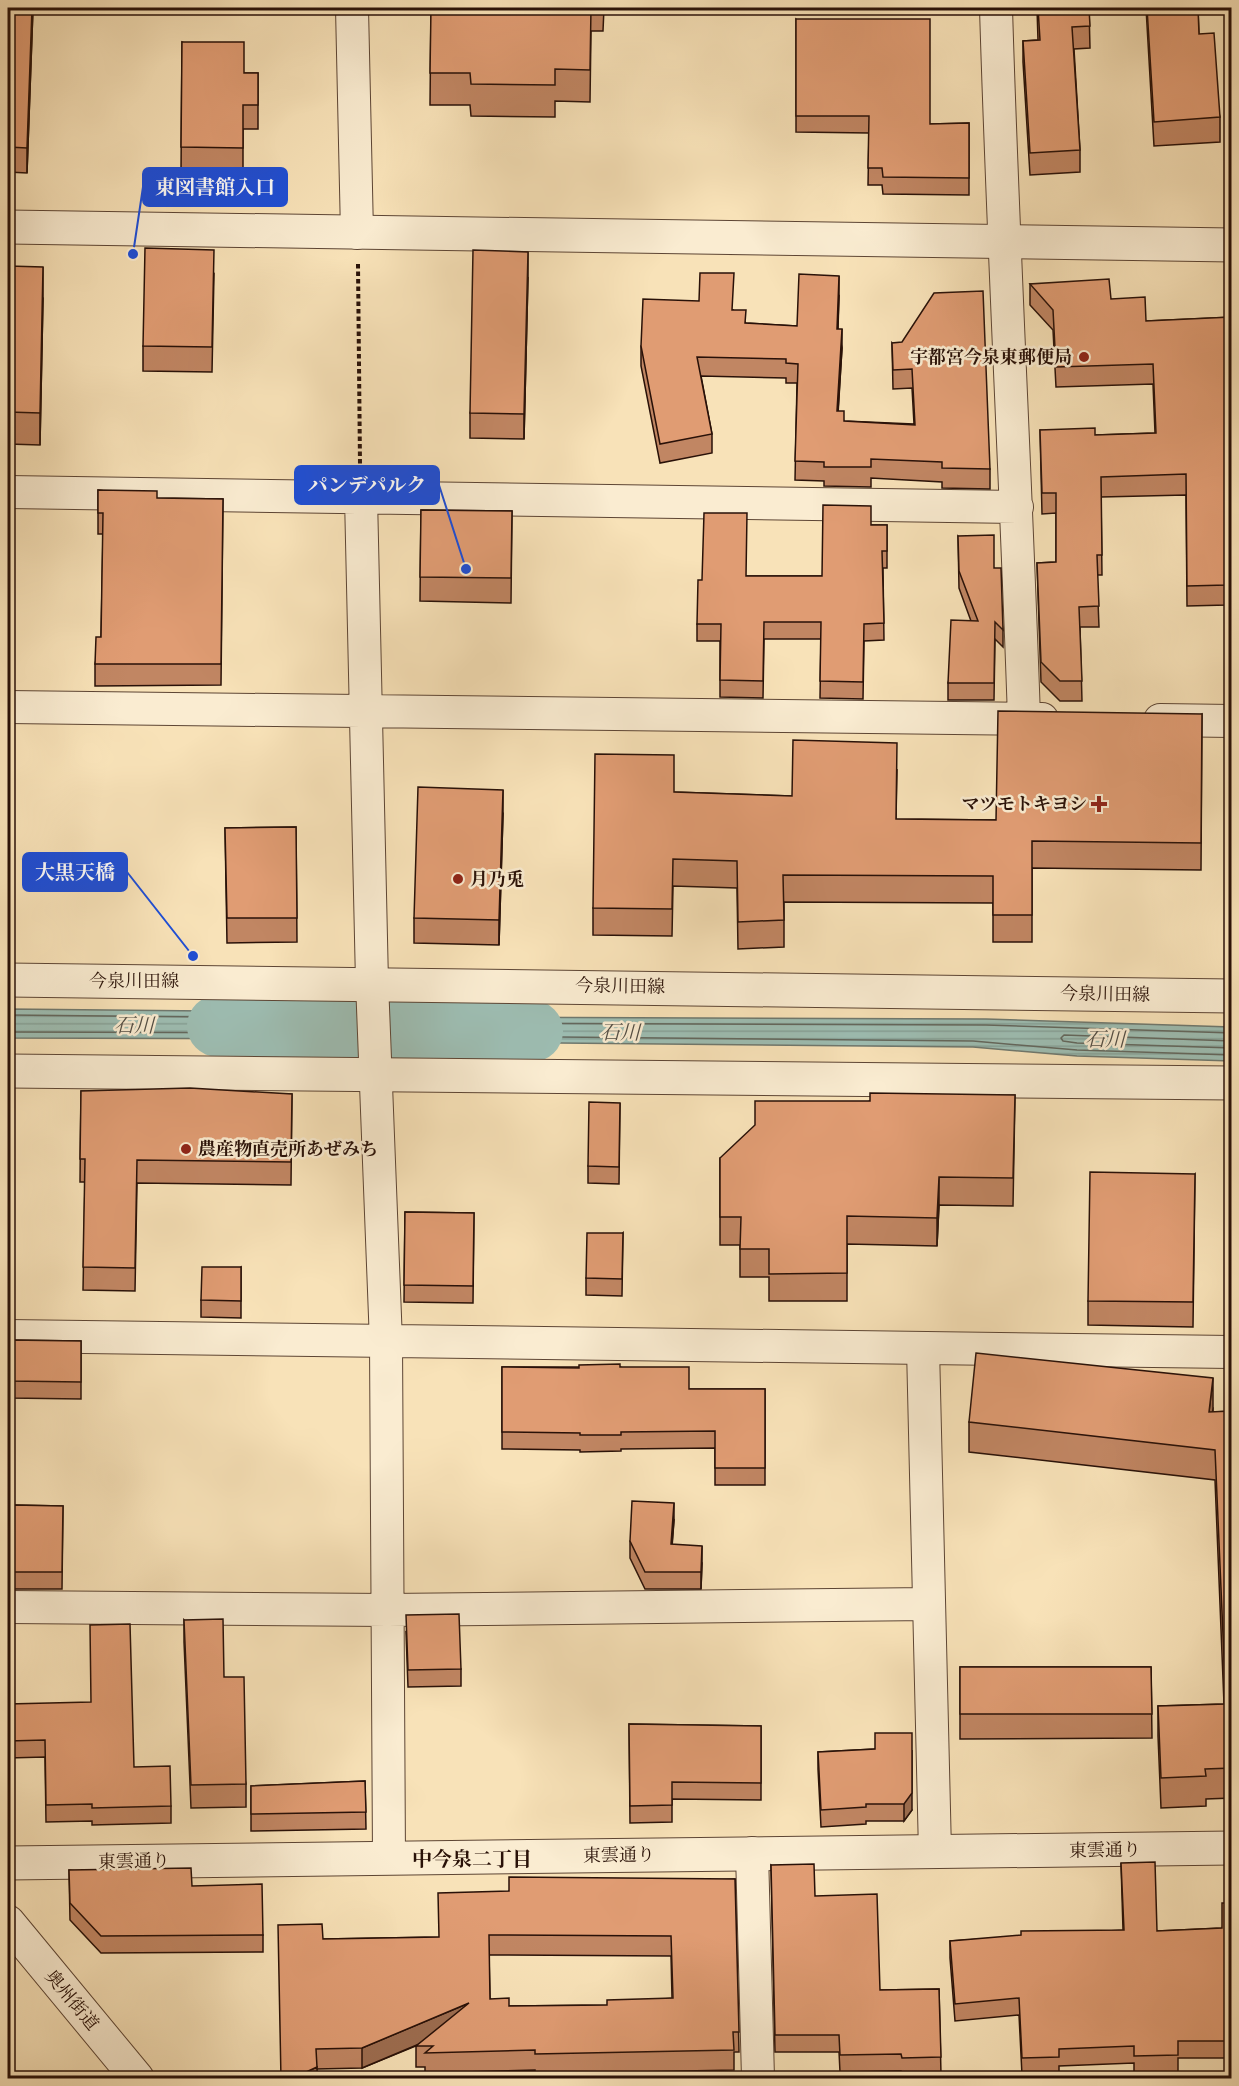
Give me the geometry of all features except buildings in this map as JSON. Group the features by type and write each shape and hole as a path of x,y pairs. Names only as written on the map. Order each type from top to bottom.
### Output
{"street":[{"path":"352,8 357,233"},
{"path":"996,8 1003,242 1017,507 1024,718"},
{"path":"8,227 1232,245"},
{"path":"8,492 1017,507"},
{"path":"361,497 372,982 386,1342 389,1857"},
{"path":"8,707 1070,719"},
{"path":"1128,720 1232,721"},
{"name":"今泉川田線","path":"8,980 372,982 1232,996"},
{"path":"8,1071 377,1077 1232,1083"},
{"path":"8,1336 1232,1352"},
{"path":"923,1348 935,1851"},
{"path":"8,1607 388,1610 929,1604"},
{"name":"東雲通り","path":"8,1863 1232,1848"},
{"path":"752,1853 758,2079"},
{"name":"奥州街道","path":"8,1922 137,2079"}],"path":[{"path":"357,233 361,497"}],"water":[{"path":"8,1009 303,1012 302,1039 8,1038"},
{"path":"448,1017 986,1019 1231,1027 1231,1061 1077,1056 973,1047 448,1042"}],"waterway":[{"name":"石川","path":"218,1026 532,1031"}],"place":[{"name":"東図書館入口","path":"133,254"},
{"name":"宇都宮今泉東郵便局","path":"1084,357"},
{"name":"パンデパルク","path":"466,569"},
{"name":"マツモトキヨシ","path":"1099,804"},
{"name":"月乃兎","path":"458,879"},
{"name":"大黒天橋","path":"193,956"},
{"name":"農産物直売所あぜみち","path":"186,1149"}],"district":[{"name":"中今泉二丁目","path":"472,1859"}]}
